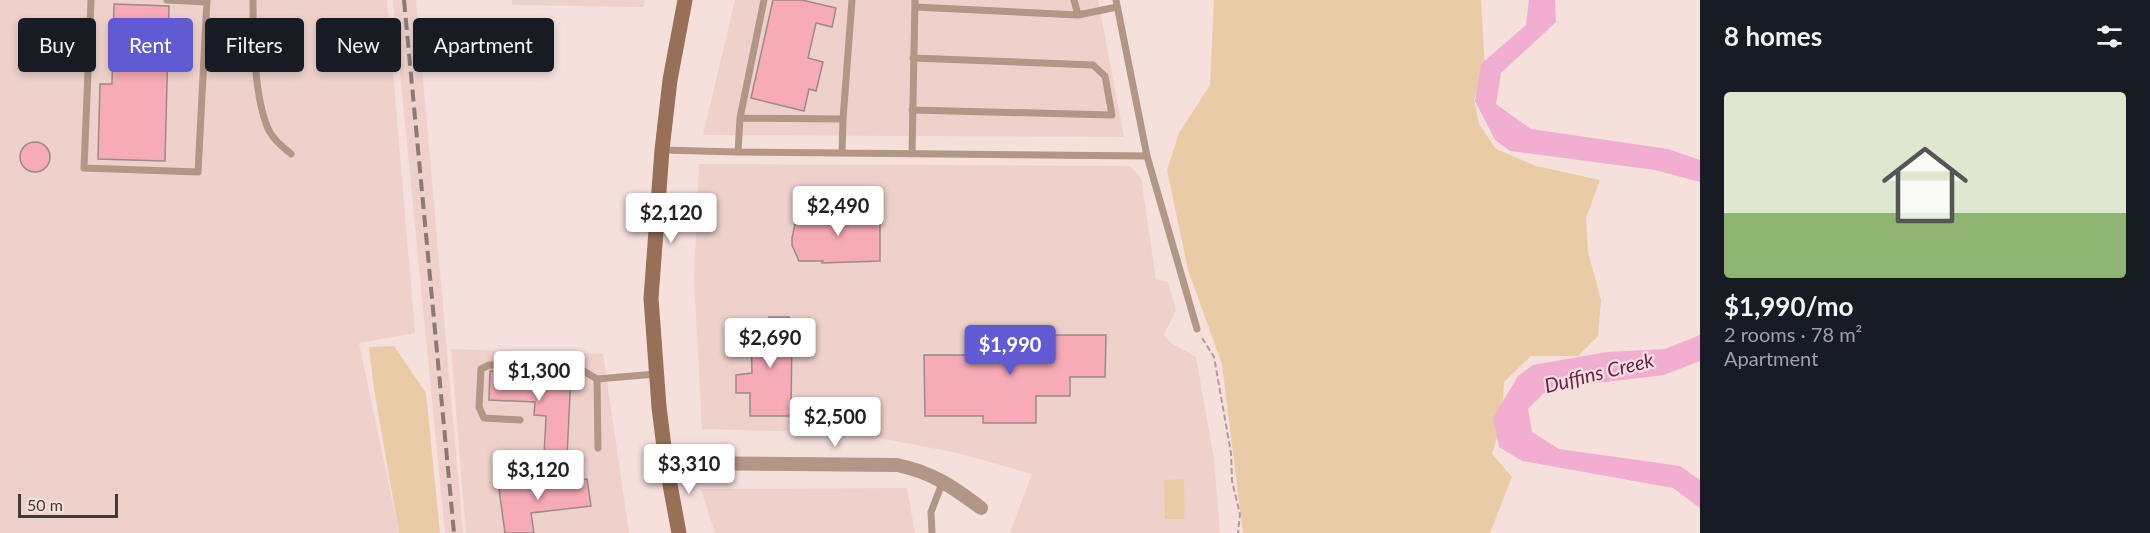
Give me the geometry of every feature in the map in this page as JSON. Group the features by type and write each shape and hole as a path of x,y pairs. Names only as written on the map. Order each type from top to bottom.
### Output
{"main road":[{"path":"680,533 666,463 656,374 651,298 662,150 670,80 685,0"}],"street":[{"path":"666,463 897,465 943,480 981,508"}],"lane":[{"path":"91,0 84,168 198,172 207,1 167,0"},
{"path":"253,0 253,32 260,102 267,128 278,144 291,154"},
{"path":"738,152 740,118 764,0"},
{"path":"842,153 852,0"},
{"path":"1074,0 1077,15"},
{"path":"912,154 915,4 1077,15 1116,3 1147,156 1197,329"},
{"path":"912,111 1112,115 1105,76 1093,65 914,58"},
{"path":"740,118 843,119"},
{"path":"662,150 1147,156"},
{"path":"520,420 484,418 479,407 481,369 489,365 577,367 597,379 656,374"},
{"path":"597,379 598,448"},
{"path":"933,533 931,512 943,480"}],"path":[{"path":"1197,329 1214,357 1231,453 1232,481 1240,514 1238,533"}],"shaded area":[{"path":"0,0 387,0 389,18 316,18 316,72 393,72 415,333 359,343 399,533 0,533"},
{"path":"393,0 416,0 418,18 413,18 413,72 422,72 463,533 445,533 400,72 401,18 395,18"},
{"path":"512,0 645,0 643,7 512,5"},
{"path":"735,0 1098,0 1124,137 703,135"},
{"path":"1214,0 1481,0 1485,69 1474,99 1479,124 1496,149 1536,166 1600,180 1586,218 1588,252 1601,300 1598,336 1578,356 1531,356 1504,382 1502,421 1492,454 1512,477 1490,533 1243,533 1222,364 1188,270 1167,170 1179,133 1210,85"},
{"path":"699,164 1130,166 1141,178 1156,279 1168,282 1176,310 1164,335 1171,343 1196,357 1214,459 1220,533 1010,533 1032,474 958,453 853,433 702,429 694,279"},
{"path":"394,346 426,393 440,533 399,533 369,347"},
{"path":"451,349 603,354 629,533 466,533"},
{"path":"1184,479 1185,519 1165,519 1164,480"},
{"path":"907,488 915,533 715,533 701,489"}],"water":[{"path":"1529,0 1555,0 1556,22 1501,73 1496,104 1531,129 1668,149 1700,160 1700,182 1655,170 1510,151 1495,140 1475,101 1481,64 1526,25"},
{"name":"Duffins Creek","path":"1700,335 1700,361 1664,375 1548,389 1528,409 1532,432 1559,449 1680,466 1700,480 1700,508 1673,488 1522,461 1499,447 1493,418 1518,376 1533,365 1607,352 1665,349"}],"building":[{"path":"773,0 802,0 836,8 832,27 816,23 808,58 823,62 816,91 809,89 804,111 751,98"},
{"path":"114,4 169,6 169,18 114,18"},
{"path":"112,72 167,72 165,161 98,159 100,84 112,84"},
{"path":"35,142 41,143 49,151 49,163 41,171 35,172 29,171 21,163 20,157 21,151 29,143"},
{"path":"823,211 876,211 880,213 880,261 822,263 823,261 799,261 792,245 797,215 823,213"},
{"path":"769,317 789,317 789,329 792,329 791,416 750,416 750,393 736,393 736,375 752,373 751,329 753,329 753,322 769,323"},
{"path":"983,335 1106,335 1105,377 1070,377 1070,396 1036,396 1036,423 983,423 983,416 925,416 924,355 983,355"},
{"path":"490,371 571,374 567,457 544,456 546,416 534,415 535,402 489,400"},
{"path":"527,478 528,487 587,479 591,506 531,513 534,533 505,533 498,482"}],"railway":[{"path":"404,0 454,533"}]}
